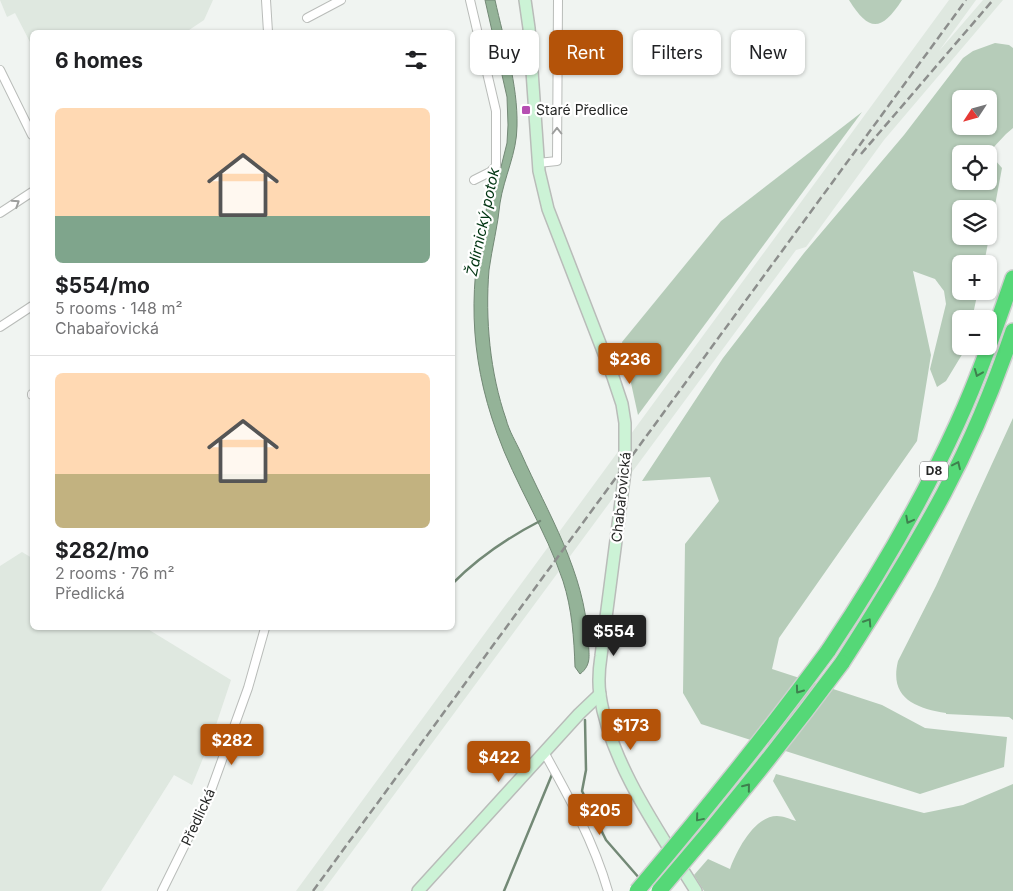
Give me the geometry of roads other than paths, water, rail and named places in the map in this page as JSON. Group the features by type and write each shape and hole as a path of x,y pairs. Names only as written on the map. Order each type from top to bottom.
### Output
{"highway":[{"name":"D8","path":"637,891 728,783 828,651 863,599 896,545 957,423 989,346 1013,278"},
{"name":"D8","path":"659,891 769,759 842,663 912,551 945,491 981,412 1013,331"}],"main road":[{"name":"Chabařovická","path":"524,0 529,28 538,163 543,192 613,377 622,404 625,423 625,472 601,656 600,694 606,723 624,768 648,812 696,891"},
{"path":"418,891 547,757 600,694"}],"street":[{"path":"266,0 268,30"},
{"path":"307,18 342,0"},
{"path":"470,0 496,111 496,166 490,172 474,180"},
{"path":"538,163 557,161 558,0"},
{"path":"0,70 30,131"},
{"path":"0,213 30,193"},
{"path":"0,327 30,307"},
{"name":"Předlická","path":"162,891 209,796 248,688 264,630"},
{"path":"547,757 601,866 608,891"}],"waterway":[{"path":"455,581 493,549 540,521"},
{"name":"Ždírnický potok","path":"585,720 586,770 582,791 606,840 640,879"},
{"name":"Ždírnický potok","path":"504,891 553,772"}],"railway":[{"path":"313,891 966,0"},
{"path":"861,154 993,0"}],"place":[{"name":"Staré Předlice","path":"526,110"}]}
